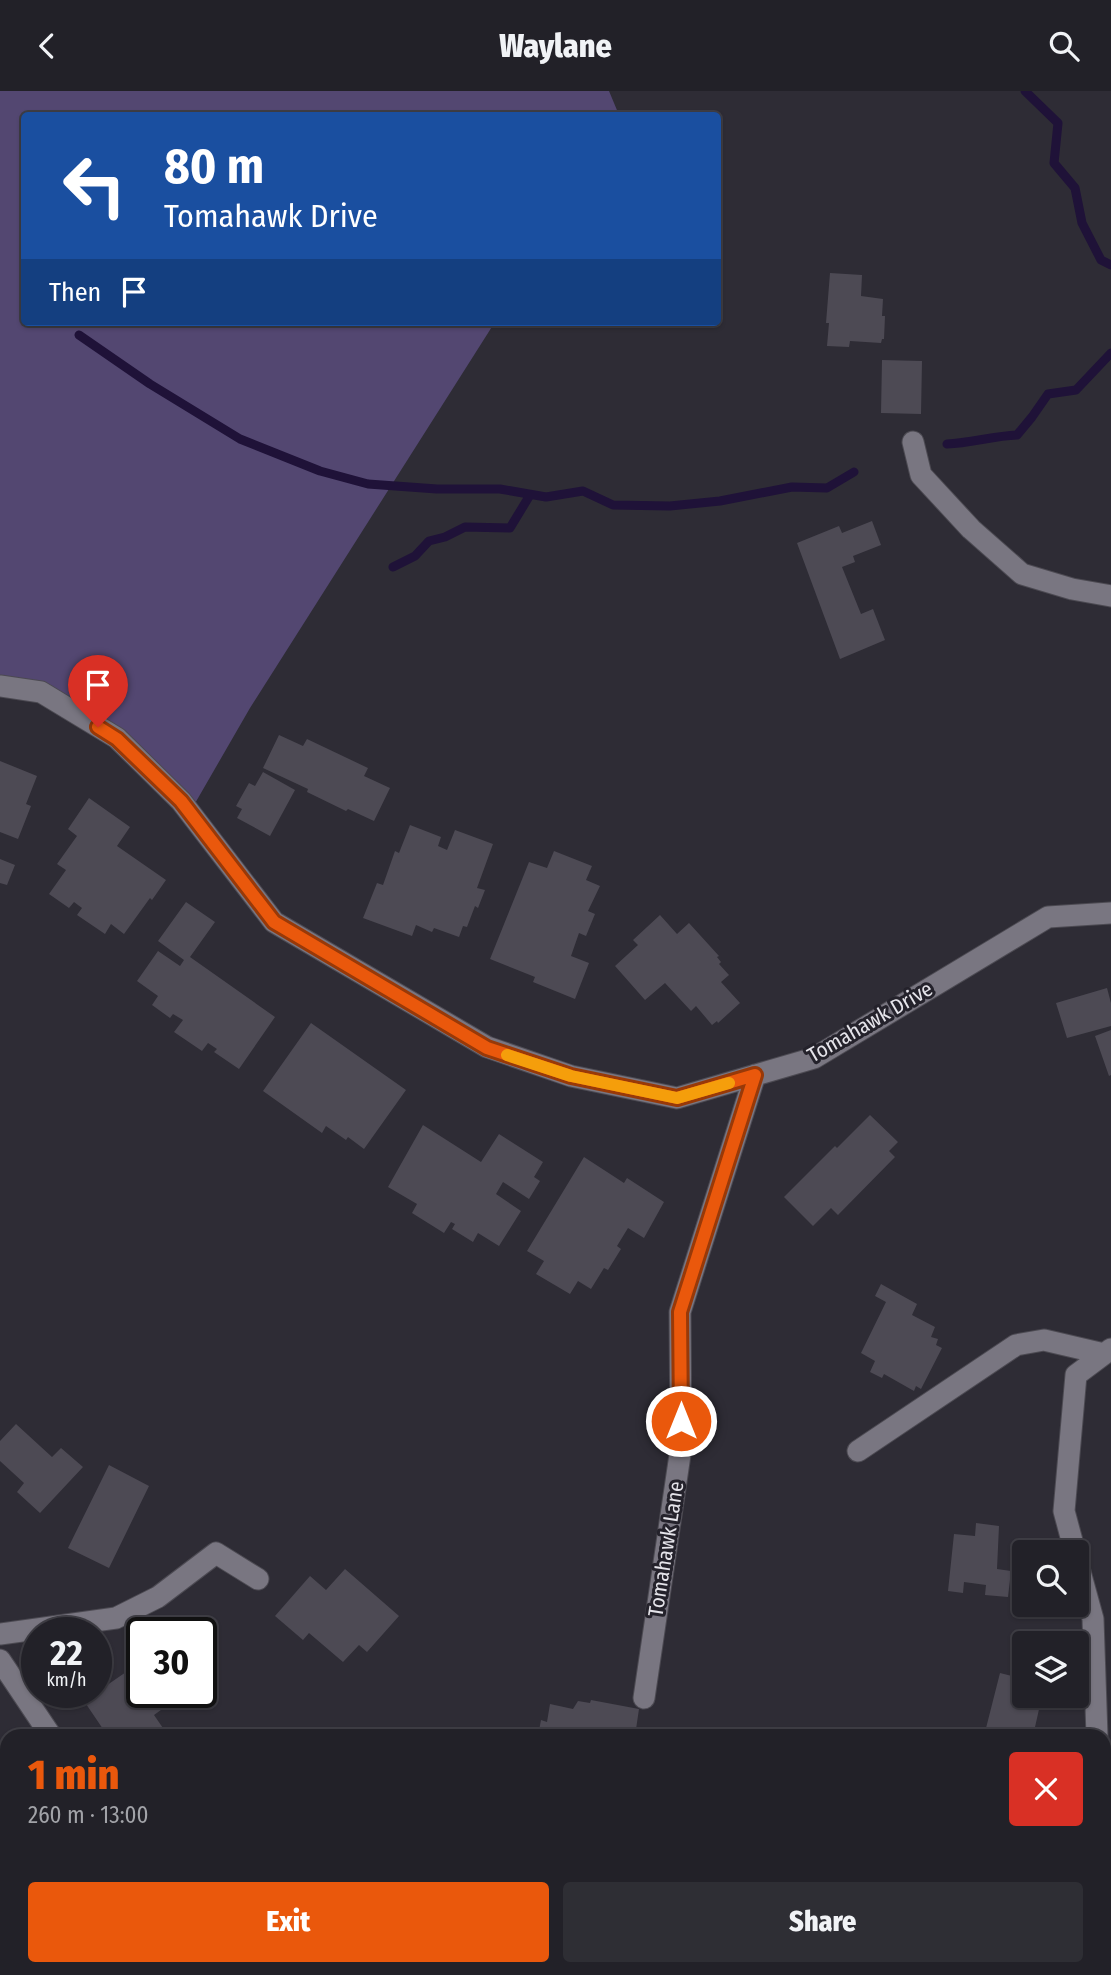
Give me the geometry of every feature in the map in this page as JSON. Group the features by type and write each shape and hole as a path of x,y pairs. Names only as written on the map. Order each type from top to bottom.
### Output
{"street":[{"path":"913,442 921,475 971,529 1022,573 1072,589 1111,596"},
{"name":"Tomahawk Drive","path":"0,686 41,692 117,739 181,801 274,922 487,1048 571,1076 677,1098 814,1058 1048,917 1111,913"},
{"name":"Tomahawk Lane","path":"644,1698 681,1448 680,1312 755,1075"},
{"path":"858,1451 1016,1345 1044,1340 1108,1351"},
{"path":"1072,1540 1064,1511 1076,1375 1108,1351"},
{"path":"0,1634 116,1618 158,1597 216,1553 258,1579"},
{"path":"1089,1604 1093,1619 1097,1729"},
{"path":"0,1660 46,1729"}],"shaded area":[{"path":"0,91 609,91 618,112 21,112 21,326 492,326 250,708 190,812 117,738 41,692 0,686"}],"building":[{"path":"830,273 862,275 861,296 883,299 884,339 881,343 850,341 849,347 827,346"},
{"path":"882,360 922,361 921,414 881,413"},
{"path":"872,521 881,545 853,556 855,562 842,567 861,614 873,609 885,640 840,659 797,543 839,526 842,533"},
{"path":"279,735 303,746 307,739 368,768 364,776 390,788 374,821 348,809 346,811 263,768"},
{"path":"0,761 37,776 26,804 31,806 18,839 0,832"},
{"path":"263,772 295,790 270,836 237,818 242,809 236,806 249,783 255,786"},
{"path":"89,798 130,827 117,846 166,880 124,934 111,924 105,934 77,915 82,908 74,902 69,908 49,894 66,870 57,864 77,836 68,829"},
{"path":"410,825 441,837 438,846 447,850 455,830 493,844 477,888 485,890 478,908 475,906 467,927 463,926 459,937 434,928 432,932 416,925 412,936 363,918 377,883 383,885 395,851 399,853"},
{"path":"554,851 592,866 586,880 600,886 588,911 595,914 586,936 579,933 571,956 589,963 575,999 533,982 535,977 490,959 529,862 547,868"},
{"path":"0,859 15,865 7,885 0,883"},
{"path":"186,902 215,922 190,957 275,1017 239,1069 214,1052 217,1049 208,1043 202,1051 174,1032 183,1020 173,1014 170,1018 152,1005 158,996 137,981 158,951 180,966 184,960 158,941"},
{"path":"660,915 677,934 689,923 719,956 719,964 729,975 721,982 740,1003 718,1023 717,1021 712,1025 696,1006 691,1011 665,983 645,1000 615,966 638,945 633,940"},
{"path":"1107,988 1111,1003 1111,1026 1067,1038 1056,1003"},
{"path":"311,1023 406,1090 364,1149 326,1126 322,1133 263,1091"},
{"path":"1111,1030 1111,1075 1109,1076 1095,1036"},
{"path":"870,1115 898,1142 889,1151 895,1157 838,1215 831,1208 813,1226 784,1197"},
{"path":"423,1125 481,1162 499,1134 543,1162 534,1177 540,1181 529,1199 503,1182 496,1194 521,1211 499,1246 478,1233 473,1242 452,1229 455,1224 451,1222 444,1233 412,1213 417,1204 388,1187"},
{"path":"584,1157 624,1183 627,1178 664,1202 644,1238 628,1228 617,1246 621,1249 608,1270 604,1268 591,1289 578,1281 570,1294 536,1274 544,1261 527,1251"},
{"path":"881,1284 917,1304 912,1315 935,1327 931,1337 938,1339 936,1345 942,1348 921,1389 916,1386 914,1391 884,1374 882,1378 870,1372 875,1361 861,1353 886,1302 875,1296"},
{"path":"16,1424 52,1457 61,1448 83,1467 40,1513 17,1492 24,1483 0,1461 0,1441"},
{"path":"109,1465 149,1486 109,1568 68,1548"},
{"path":"976,1523 999,1526 997,1569 1011,1571 1008,1597 985,1595 986,1585 964,1582 963,1593 948,1591 954,1534 975,1536"},
{"path":"345,1569 399,1616 367,1652 359,1645 343,1662 309,1633 303,1640 275,1616 310,1576 326,1590"},
{"path":"126,1672 126,1708 164,1708 154,1715 164,1729 103,1729 89,1708 112,1708 112,1682"},
{"path":"1000,1673 1012,1676 1012,1708 1039,1708 1035,1729 986,1729"},
{"path":"591,1700 639,1709 636,1729 539,1729 541,1720 547,1722 550,1704 573,1709 578,1701 590,1703"}],"waterway":[{"path":"1025,91 1058,123 1054,163 1075,188 1082,223 1101,260 1111,265"},
{"path":"79,335 150,384 240,439 320,471 368,484 437,489 500,489 546,497 583,491 613,505 670,506 720,501 792,487 827,488 854,472"},
{"path":"947,444 1017,435 1048,394 1076,390 1111,353"},
{"path":"393,567 415,556 429,541 465,527 510,528 530,495"}],"slow traffic":[{"path":"507,1055 571,1076 677,1098 729,1083"}],"route":[{"path":"98,727 117,739 181,801 274,922 487,1048 571,1076 677,1098 755,1075 680,1312 681,1421"}]}
